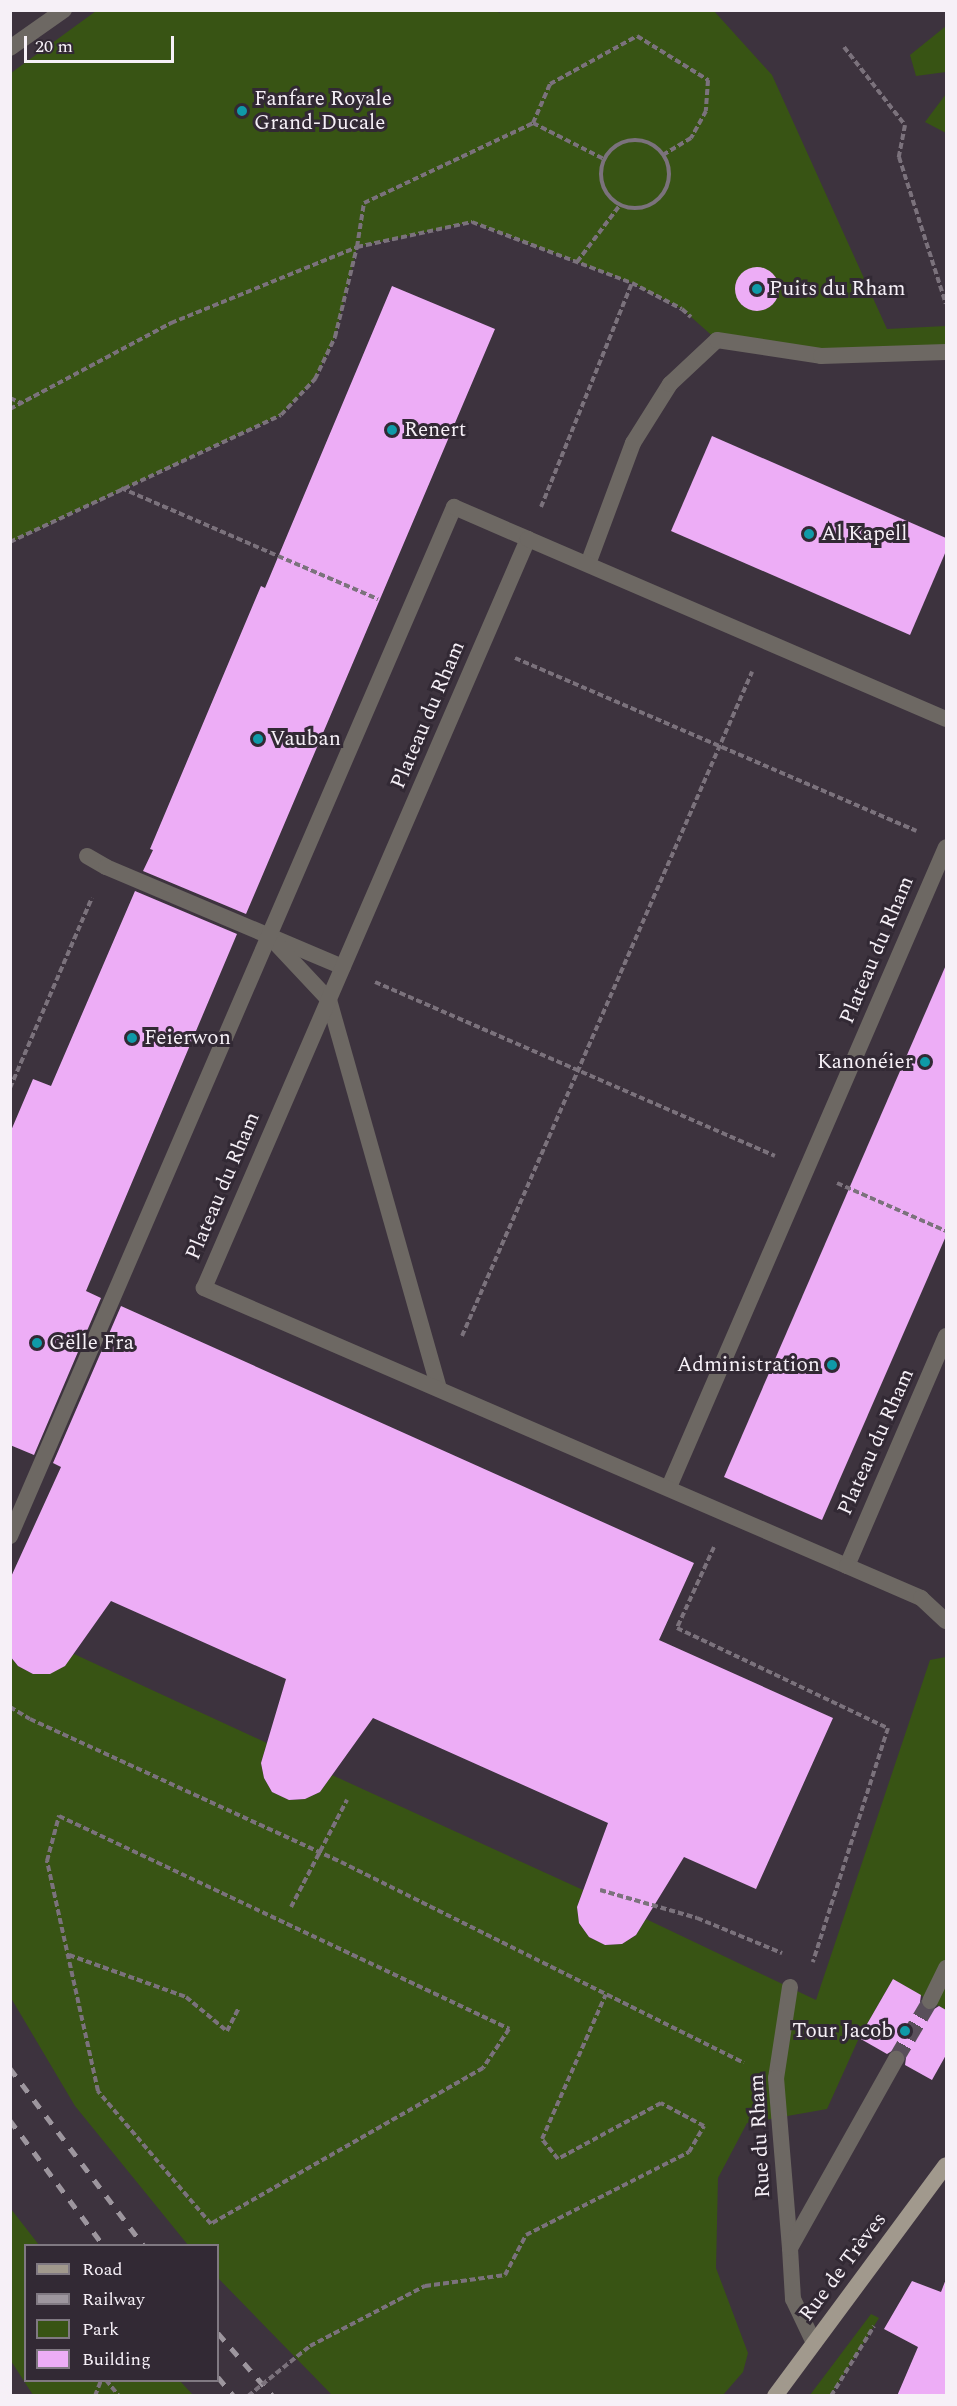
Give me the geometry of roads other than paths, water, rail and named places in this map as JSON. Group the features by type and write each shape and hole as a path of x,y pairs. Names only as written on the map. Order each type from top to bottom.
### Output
{"main road":[{"name":"Rue de Trèves","path":"775,2396 946,2165"}],"street":[{"path":"10,48 63,10"},
{"path":"588,564 633,443 670,384 717,340 820,356 946,352"},
{"path":"10,1536 454,507 946,719"},
{"name":"Plateau du Rham","path":"528,539 204,1288 669,1487 921,1598 946,1621"},
{"name":"Plateau du Rham","path":"669,1487 946,847"},
{"path":"87,856 106,867 343,967"},
{"path":"269,936 329,1000 439,1389"},
{"name":"Plateau du Rham","path":"846,1566 946,1336"},
{"path":"930,2001 946,1968"},
{"name":"Rue du Rham","path":"790,1987 776,2078 793,2299 814,2343"},
{"path":"790,2248 896,2059"}],"tunnel":[{"path":"896,2059 930,2001"}],"railway":[{"path":"10,2068 142,2244"},
{"path":"10,2120 103,2244"},
{"path":"219,2334 273,2396"},
{"path":"219,2378 234,2396"}],"place":[{"name":"Fanfare Royale Grand-Ducale","path":"242,111"},
{"name":"Puits du Rham","path":"757,289"},
{"name":"Renert","path":"392,430"},
{"name":"Al Kapell","path":"809,534"},
{"name":"Vauban","path":"258,739"},
{"name":"Feierwon","path":"132,1038"},
{"name":"Kanonéier","path":"925,1062"},
{"name":"Gëlle Fra","path":"37,1343"},
{"name":"Administration","path":"832,1365"},
{"name":"Tour Jacob","path":"905,2031"}]}
